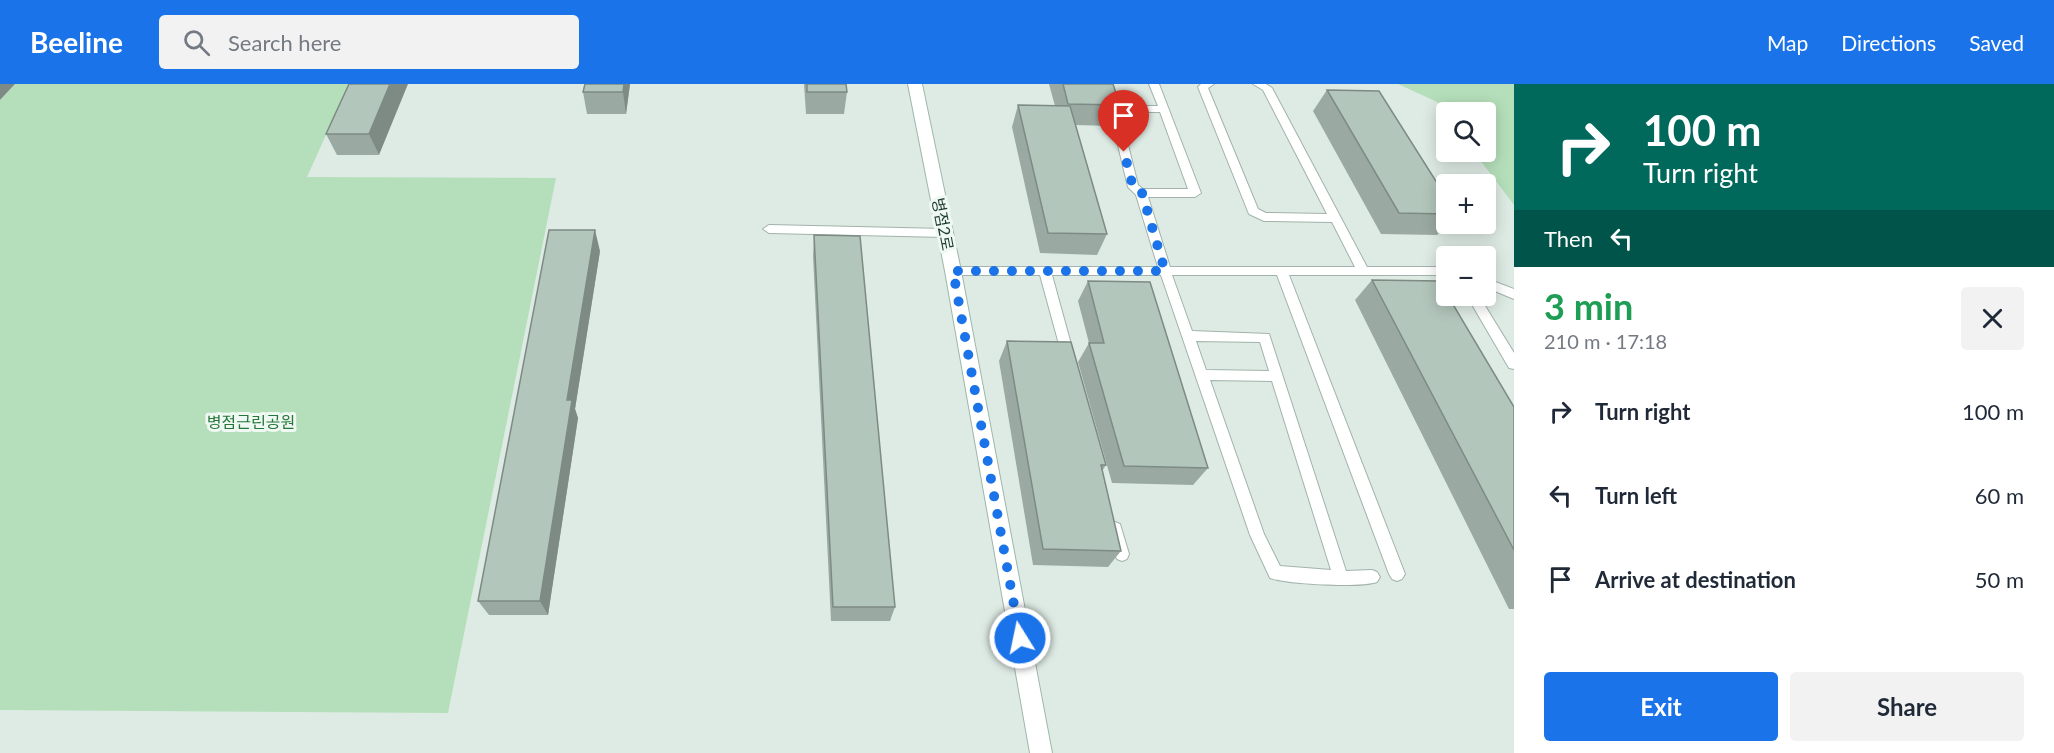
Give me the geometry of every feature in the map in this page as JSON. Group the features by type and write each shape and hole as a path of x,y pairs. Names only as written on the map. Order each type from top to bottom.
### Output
{"street":[{"name":"병점2로","path":"915,84 953,271 1041,753"}],"lane":[{"path":"1154,84 1164,109 1194,193 1142,193 1133,187 1116,116 1127,109 1164,109"},
{"path":"1209,84 1203,87 1254,211 1264,217 1335,218"},
{"path":"1258,84 1267,88 1363,270"},
{"path":"1142,193 1165,271 1257,536 1275,573 1341,578 1372,577"},
{"path":"769,229 945,233"},
{"path":"953,271 1436,271"},
{"path":"1045,272 1072,374"},
{"path":"1281,272 1397,574"},
{"path":"1496,287 1514,294"},
{"path":"1479,306 1514,364"},
{"path":"1188,336 1265,337 1341,578"},
{"path":"1201,375 1277,376"},
{"path":"1112,520 1122,554"}],"green space":[{"name":"병점근린공원","path":"15,84 349,84 307,177 556,178 448,713 0,710 0,100"},
{"path":"1398,84 1514,84 1514,205 1496,181 1496,174 1491,174 1482,162 1496,162 1496,102 1437,102"}],"building":[{"path":"349,84 390,84 369,134 326,134"},
{"path":"585,84 624,84 623,92 583,92"},
{"path":"807,84 846,84 847,92 807,92"},
{"path":"1063,84 1113,84 1120,105 1068,104"},
{"path":"1327,90 1379,91 1436,181 1436,214 1399,213"},
{"path":"1018,105 1070,106 1107,234 1048,233"},
{"path":"549,230 595,230 567,400 572,400 540,601 478,601"},
{"path":"814,235 860,236 895,607 833,607"},
{"path":"1372,280 1436,281 1436,306 1454,306 1514,407 1514,550"},
{"path":"1088,281 1150,282 1208,468 1124,466 1089,343 1104,343"},
{"path":"1007,341 1071,342 1106,465 1101,465 1121,551 1043,549"}],"route":[{"path":"1020,638 953,271 1165,271 1142,193 1133,187 1124,152"}]}
